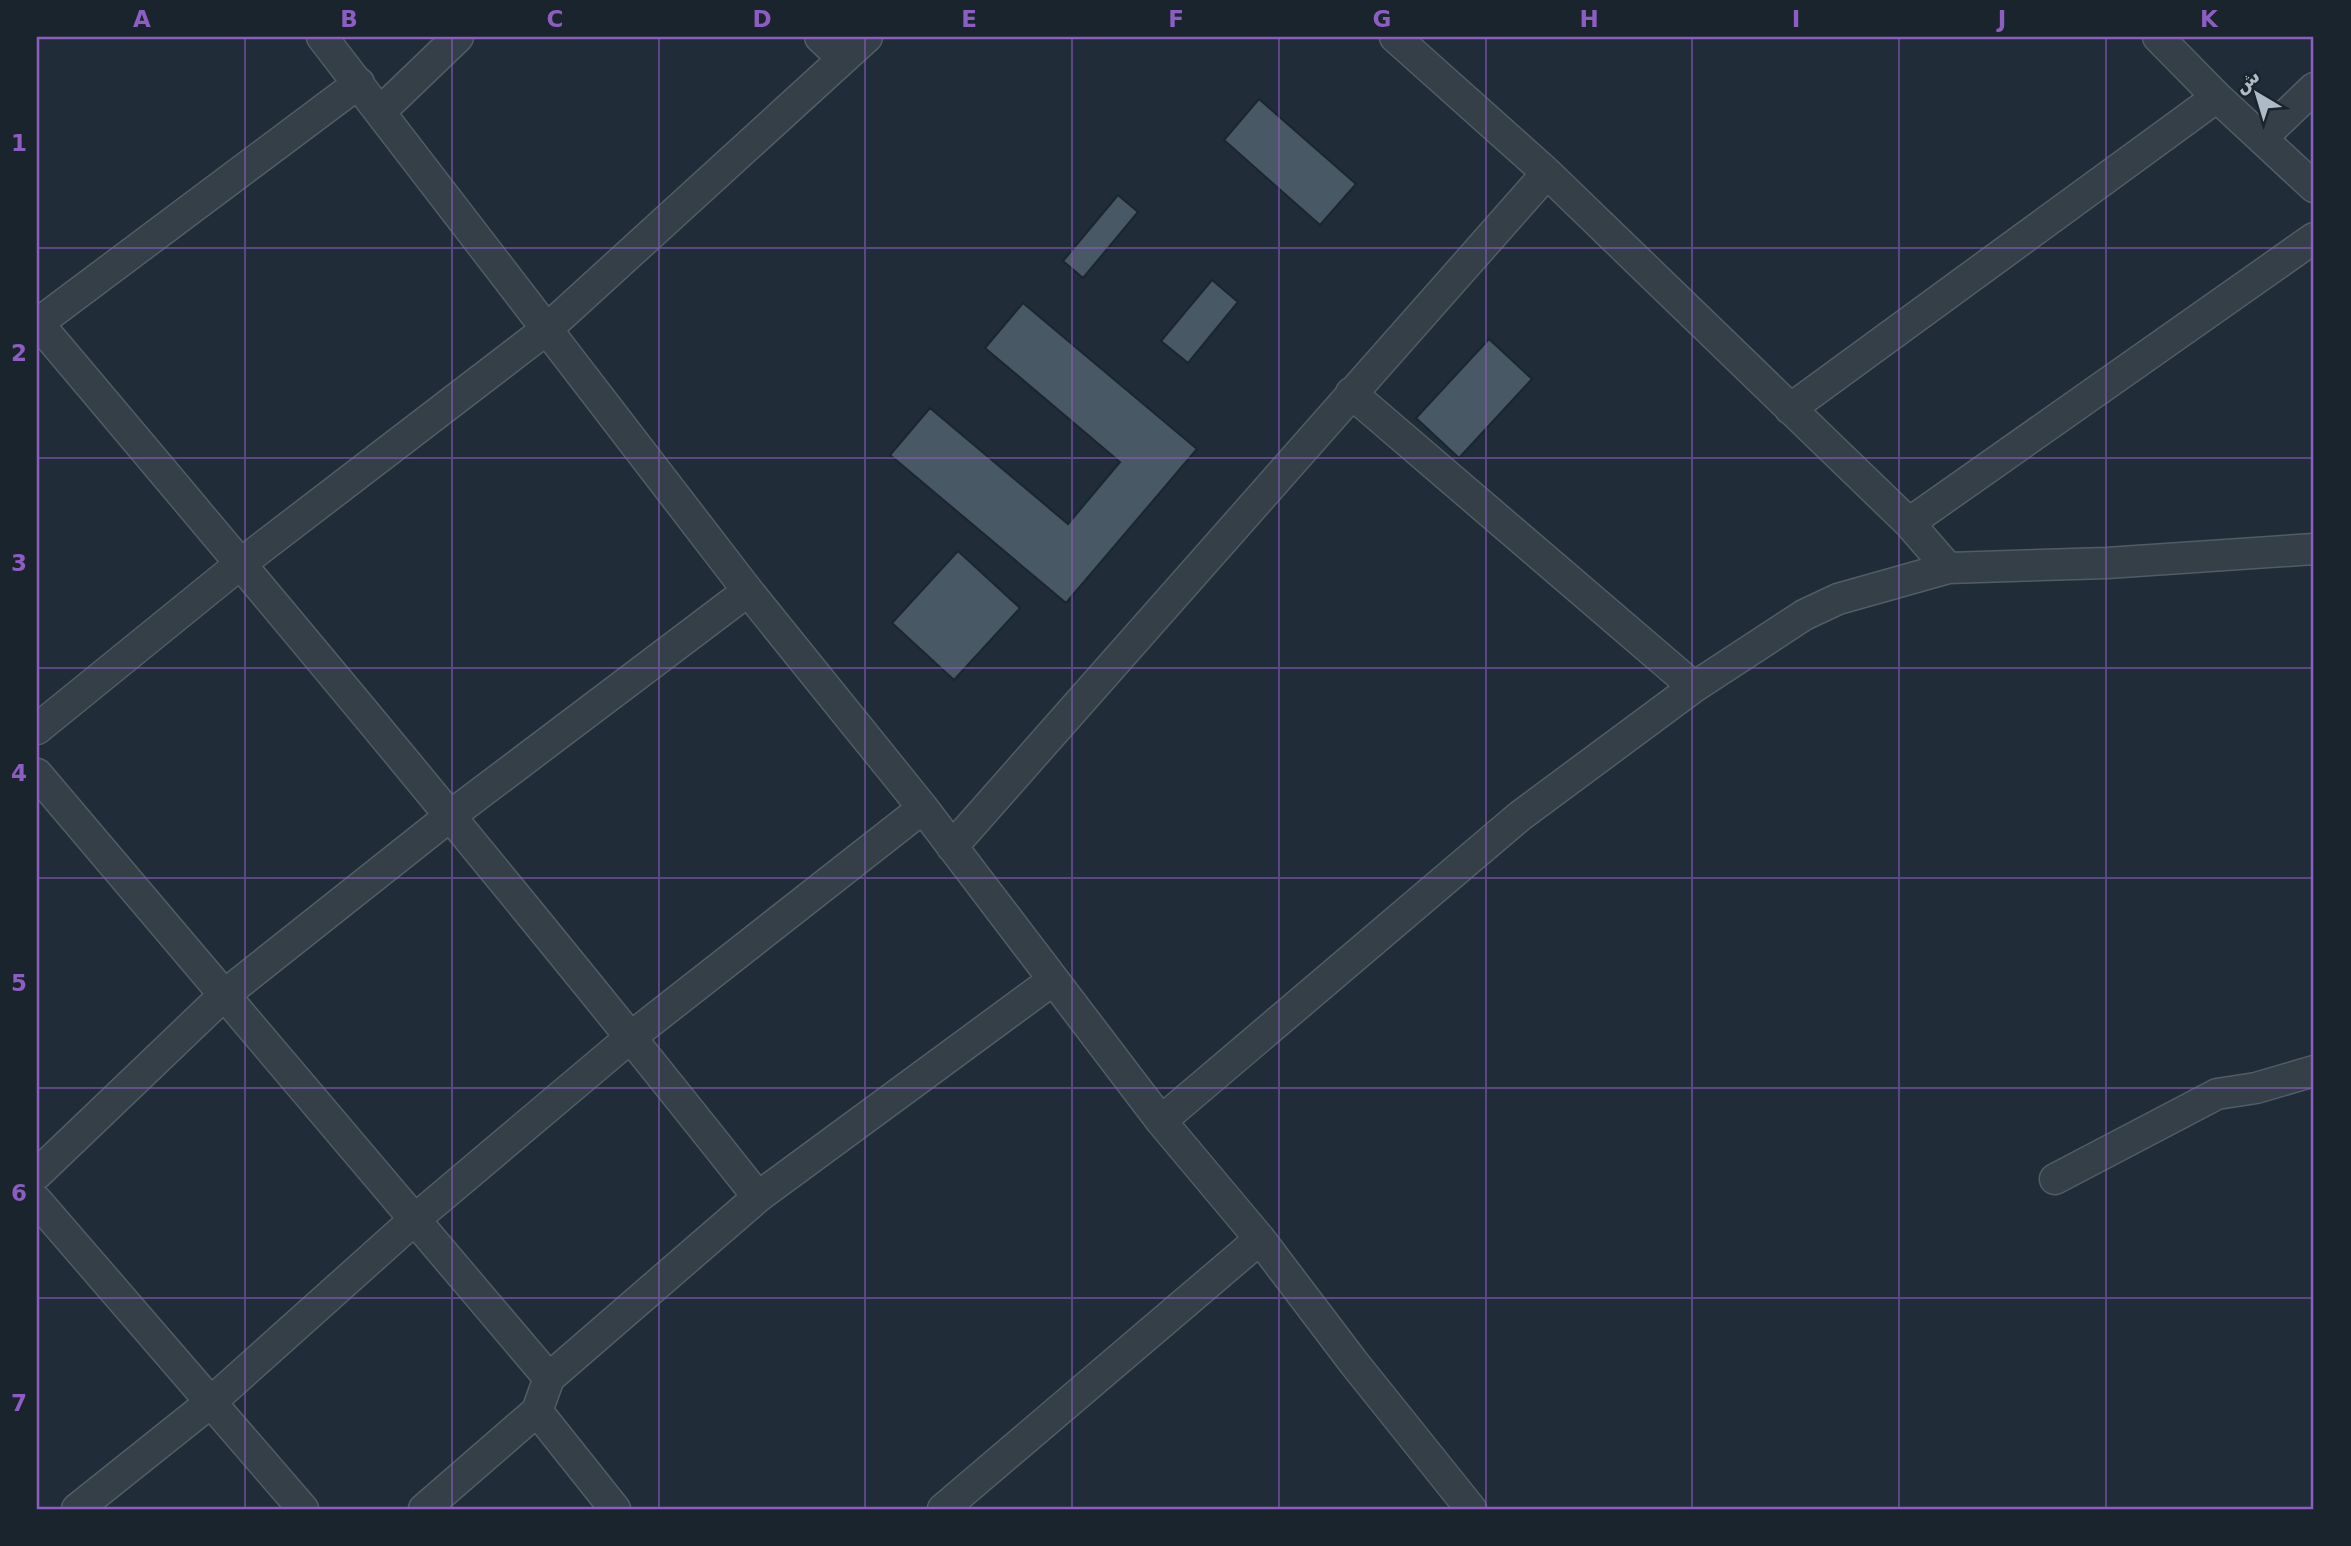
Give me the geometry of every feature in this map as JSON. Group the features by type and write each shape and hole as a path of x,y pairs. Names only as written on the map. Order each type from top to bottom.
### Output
{"street":[{"path":"322,37 748,591 923,808 1161,1121 1260,1239 1456,1504"},
{"path":"381,111 458,37"},
{"path":"820,37 843,59"},
{"path":"37,729 239,565 547,329 867,37"},
{"path":"1395,37 1547,173 1909,523 1948,568"},
{"path":"2158,37 2217,97 2314,187"},
{"path":"359,83 37,323 450,816 758,1197"},
{"path":"2262,138 2314,88"},
{"path":"1790,409 2217,97"},
{"path":"952,846 1547,173"},
{"path":"1909,523 2314,238"},
{"path":"1351,393 1694,687"},
{"path":"1161,1121 1520,816 1694,687 1804,615 1838,600 1948,568 2107,563 2314,549"},
{"path":"37,1174 223,996 450,816 748,591"},
{"path":"37,774 549,1378"},
{"path":"77,1509 211,1402 414,1220 631,1037 923,808"},
{"path":"424,1509 537,1412 549,1378 758,1197 1053,980"},
{"path":"2055,1179 2217,1094 2256,1088 2314,1070"},
{"path":"37,1201 303,1509"},
{"path":"943,1509 1260,1239"},
{"path":"537,1412 615,1509"}],"building":[{"path":"1259,99 1356,184 1320,225 1224,140"},
{"path":"1118,195 1138,212 1083,278 1063,261"},
{"path":"1212,280 1238,302 1188,363 1161,341"},
{"path":"1023,303 1197,449 1066,603 890,455 930,408 1068,524 1120,462 985,348"},
{"path":"1489,339 1532,379 1459,458 1416,418"},
{"path":"958,551 1020,608 954,680 892,623"}]}
